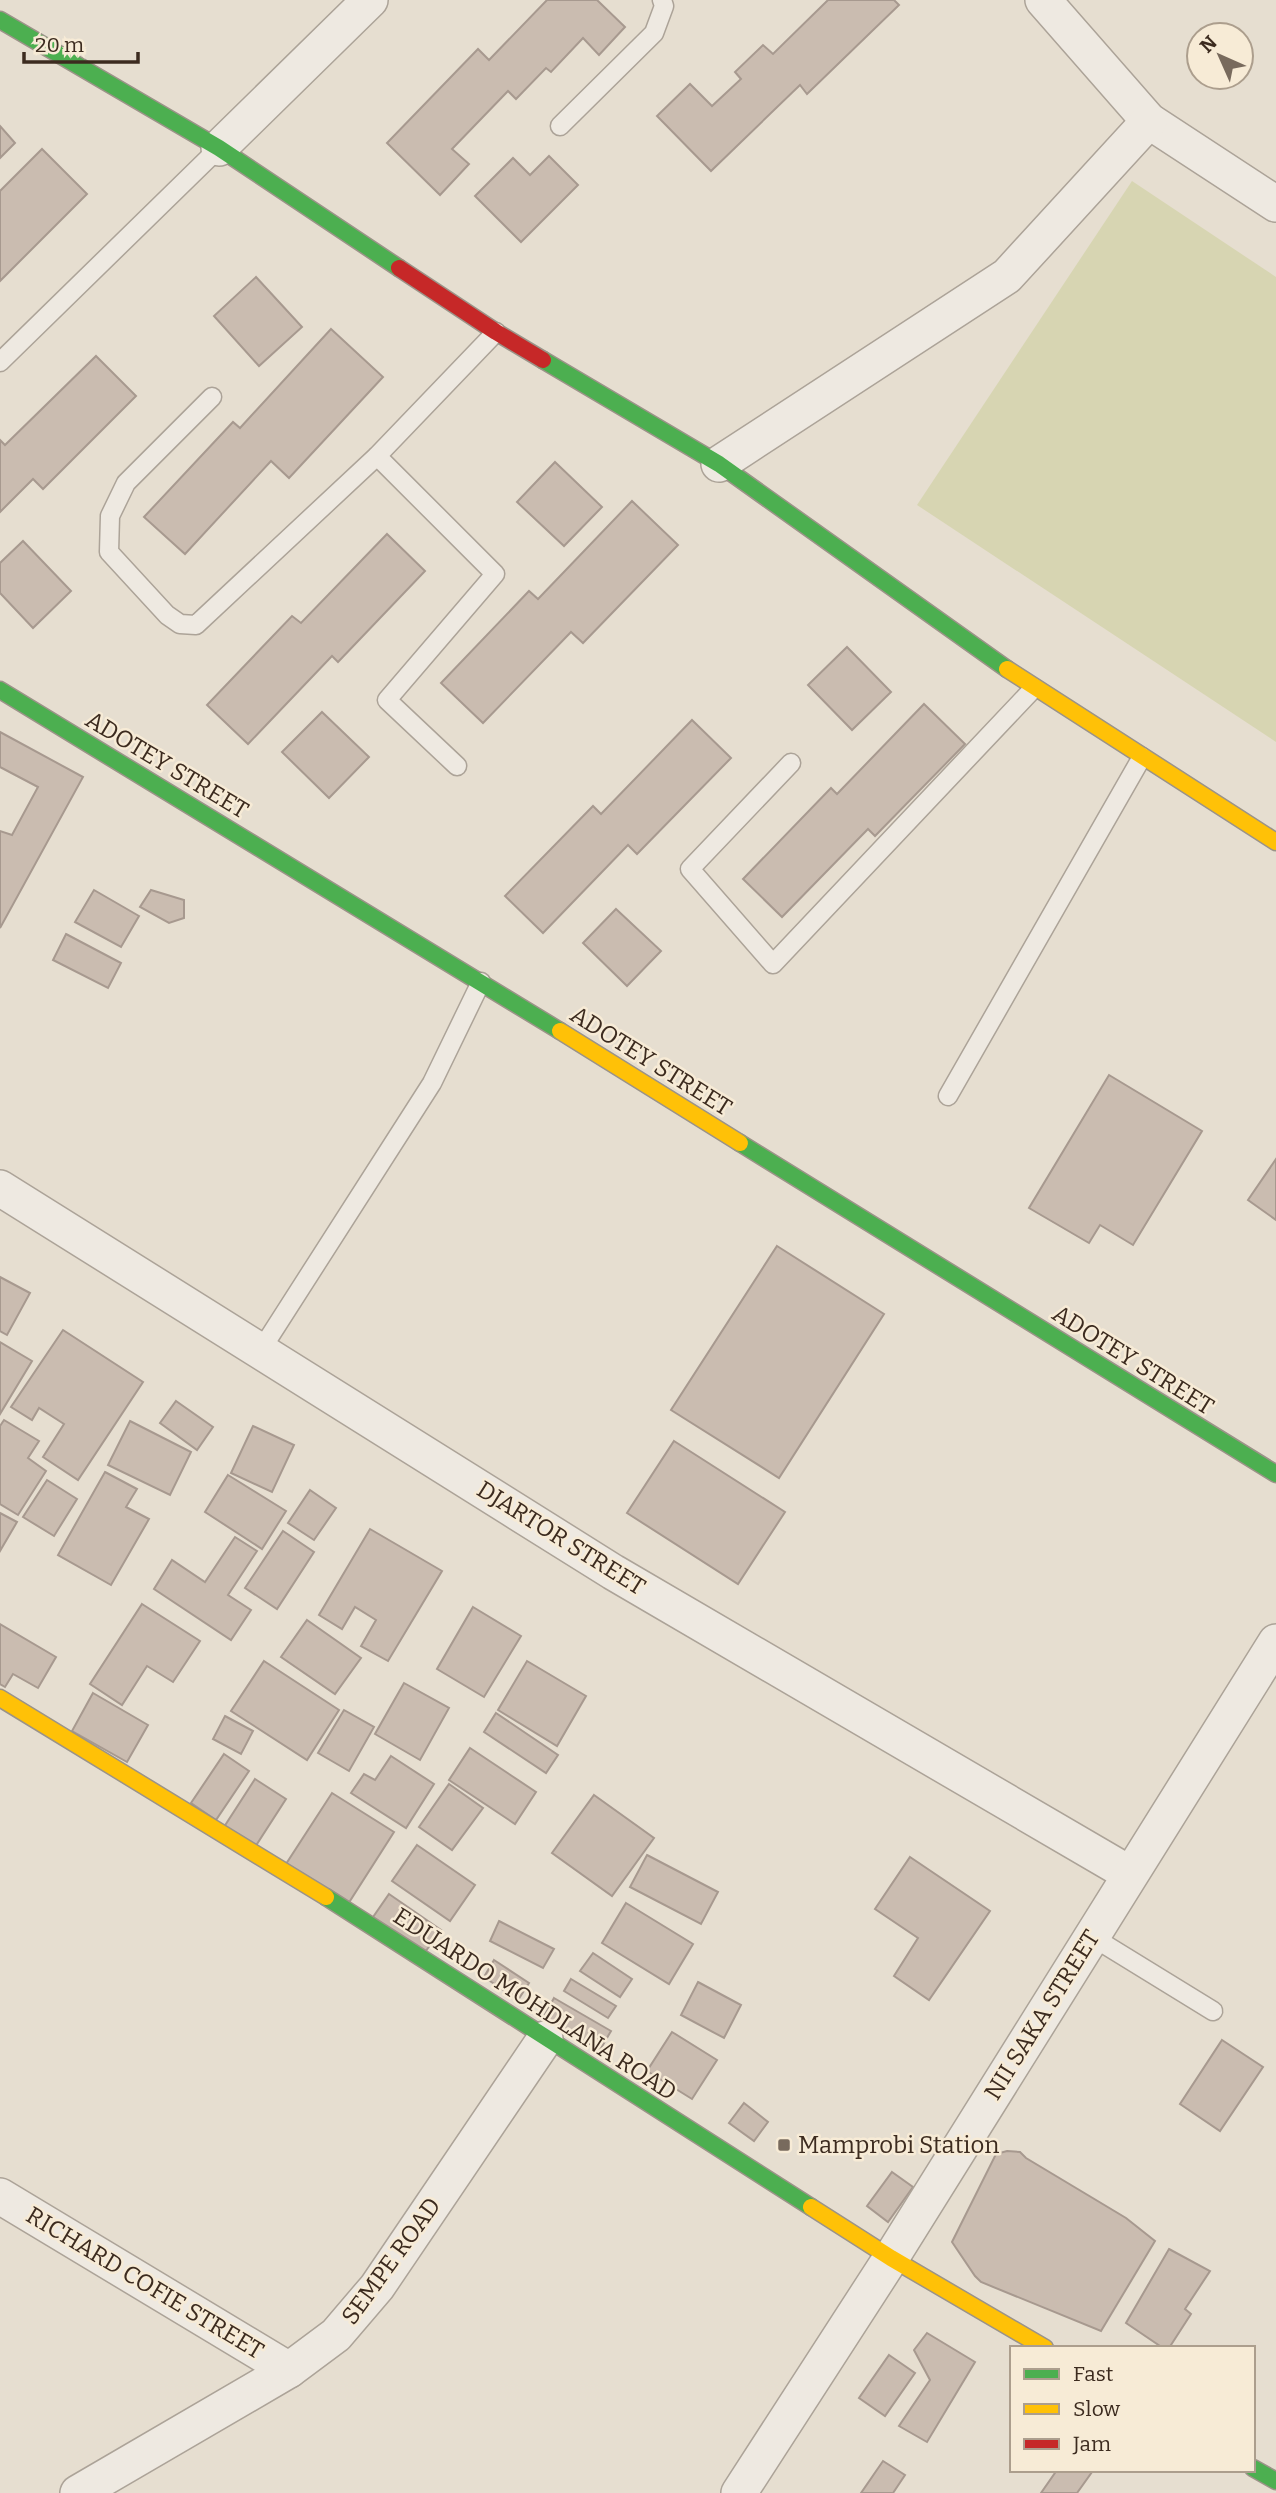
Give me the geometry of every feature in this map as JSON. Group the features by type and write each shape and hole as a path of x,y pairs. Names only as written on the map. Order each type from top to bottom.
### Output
{"street":[{"path":"219,148 369,0"},
{"path":"1043,0 1149,121 1276,204"},
{"path":"0,20 219,148 496,332 719,464 1034,688 1276,842"},
{"path":"719,464 1007,276 1149,121"},
{"name":"ADOTEY STREET","path":"0,690 481,982 1276,1474"},
{"name":"DJARTOR STREET","path":"0,1188 613,1572 1130,1874"},
{"name":"NII SAKA STREET","path":"739,2493 891,2258 1276,1642"},
{"name":"EDUARDO MOHDLANA ROAD","path":"0,1698 349,1911 545,2039 891,2258 1042,2346"},
{"name":"SEMPE ROAD","path":"78,2493 289,2370 336,2334 377,2287 545,2039"},
{"name":"RICHARD COFIE STREET","path":"0,2196 289,2370"},
{"path":"1255,2470 1273,2484"}],"lane":[{"path":"560,126 654,33 664,6 662,0"},
{"path":"0,362 219,148"},
{"path":"212,397 125,483 110,516 109,552 167,615 180,624 196,625 377,456 496,332"},
{"path":"377,456 495,573 387,700 457,766"},
{"path":"791,763 690,869 773,964 1034,688"},
{"path":"948,1096 1142,757"},
{"path":"261,1350 432,1083 481,982"},
{"path":"1091,1936 1213,2011"}],"shaded area":[{"path":"1132,181 1276,277 1276,742 917,505"}],"building":[{"path":"547,0 597,0 625,27 599,55 583,38 551,72 546,68 516,99 508,91 452,149 469,164 440,195 387,143 478,49 489,60"},
{"path":"828,0 894,0 899,5 807,94 800,85 711,171 657,116 690,84 712,106 741,79 735,72 763,45 773,54"},
{"path":"0,126 15,143 0,158"},
{"path":"42,149 87,194 0,281 0,191"},
{"path":"549,156 578,185 521,242 475,196 513,158 530,175"},
{"path":"256,277 302,327 259,366 214,316"},
{"path":"331,329 383,377 289,478 271,461 185,554 144,517 233,422 240,428"},
{"path":"96,356 136,396 43,489 33,479 0,512 0,440 5,445"},
{"path":"555,462 602,507 564,546 517,502"},
{"path":"632,501 678,545 583,643 571,632 483,723 441,683 529,591 538,599"},
{"path":"387,534 425,571 338,662 332,656 248,744 207,705 292,616 301,623"},
{"path":"23,541 71,591 33,628 0,593 0,563"},
{"path":"847,647 891,692 852,730 808,685"},
{"path":"924,704 965,744 875,836 868,829 782,917 743,879 831,788 837,794"},
{"path":"322,712 369,757 329,798 282,752"},
{"path":"692,720 731,758 637,854 628,845 543,933 505,896 593,806 601,814"},
{"path":"0,732 83,777 0,928 0,831 12,835 38,787 0,767"},
{"path":"94,890 139,916 121,947 75,922"},
{"path":"151,890 184,900 184,918 169,923 140,907"},
{"path":"616,909 661,951 627,986 583,943"},
{"path":"66,934 121,963 108,988 53,960"},
{"path":"1109,1075 1202,1131 1133,1245 1100,1225 1089,1243 1029,1208"},
{"path":"1276,1159 1276,1220 1248,1200"},
{"path":"777,1246 884,1314 779,1478 671,1410"},
{"path":"0,1277 30,1293 7,1335 0,1331"},
{"path":"63,1330 143,1382 78,1480 43,1457 64,1424 39,1408 32,1420 11,1407"},
{"path":"0,1342 32,1361 0,1414"},
{"path":"176,1401 213,1427 197,1450 160,1423"},
{"path":"4,1420 39,1441 28,1458 46,1471 18,1515 0,1504 0,1426"},
{"path":"130,1421 191,1452 170,1495 108,1465"},
{"path":"253,1426 294,1445 272,1492 231,1473"},
{"path":"674,1441 785,1512 738,1584 627,1513"},
{"path":"105,1472 137,1489 126,1507 149,1519 111,1585 58,1555"},
{"path":"228,1475 286,1511 262,1549 205,1512"},
{"path":"47,1480 77,1499 54,1536 23,1517"},
{"path":"310,1490 336,1508 314,1540 288,1523"},
{"path":"0,1513 17,1522 0,1551"},
{"path":"370,1529 442,1571 388,1661 361,1646 376,1620 355,1607 342,1629 319,1615"},
{"path":"283,1531 314,1552 277,1609 245,1588"},
{"path":"235,1537 257,1551 228,1595 251,1610 231,1640 154,1589 172,1560 205,1582"},
{"path":"142,1604 200,1641 173,1682 147,1666 122,1705 90,1684"},
{"path":"473,1607 521,1636 484,1697 437,1669"},
{"path":"307,1620 361,1658 335,1694 281,1657"},
{"path":"0,1624 56,1657 38,1688 13,1674 5,1687 0,1684"},
{"path":"264,1661 339,1710 307,1760 231,1711"},
{"path":"527,1661 586,1696 557,1746 498,1710"},
{"path":"404,1683 449,1708 420,1760 375,1734"},
{"path":"93,1693 148,1725 127,1762 72,1731"},
{"path":"344,1710 374,1727 349,1771 318,1753"},
{"path":"496,1713 558,1755 546,1773 484,1732"},
{"path":"225,1716 253,1731 241,1754 213,1739"},
{"path":"470,1748 536,1792 515,1824 449,1780"},
{"path":"224,1754 249,1771 216,1820 191,1803"},
{"path":"391,1756 434,1784 406,1828 351,1793 364,1774 375,1780"},
{"path":"255,1779 286,1799 255,1847 224,1827"},
{"path":"449,1784 483,1808 452,1850 419,1827"},
{"path":"332,1793 394,1832 348,1904 286,1864"},
{"path":"594,1795 654,1838 612,1896 552,1853"},
{"path":"417,1845 475,1885 450,1921 392,1881"},
{"path":"647,1855 718,1892 701,1924 630,1887"},
{"path":"910,1857 990,1911 929,2000 894,1976 918,1938 875,1909"},
{"path":"389,1894 441,1930 423,1955 371,1920"},
{"path":"626,1903 693,1944 669,1984 602,1943"},
{"path":"499,1921 554,1949 543,1968 490,1941"},
{"path":"593,1953 632,1979 620,1997 580,1971"},
{"path":"494,1960 529,1983 518,2000 484,1977"},
{"path":"571,1979 616,2006 608,2018 564,1991"},
{"path":"698,1982 741,2005 724,2038 681,2015"},
{"path":"554,1998 611,2031 600,2050 543,2018"},
{"path":"672,2032 717,2060 692,2099 647,2071"},
{"path":"1222,2040 1263,2067 1220,2131 1180,2104"},
{"path":"744,2103 768,2122 754,2141 729,2123"},
{"path":"1020,2152 1126,2218 1155,2241 1101,2331 981,2282 952,2242 996,2154"},
{"path":"892,2172 913,2187 888,2222 867,2206"},
{"path":"1169,2249 1210,2271 1185,2309 1191,2314 1170,2346 1160,2346 1126,2323"},
{"path":"927,2333 975,2362 927,2442 899,2426 930,2380 914,2350"},
{"path":"889,2355 915,2373 885,2416 859,2398"},
{"path":"883,2461 905,2475 893,2493 861,2493"},
{"path":"1056,2472 1092,2472 1077,2493 1041,2493"}],"traffic: fast":[{"path":"0,20 219,148 399,268"},
{"path":"543,360 719,464 1007,669"},
{"path":"0,690 560,1031"},
{"path":"740,1143 1276,1474"},
{"path":"326,1897 811,2207"},
{"path":"1255,2469 1276,2481"}],"traffic: slow":[{"path":"1007,669 1276,842"},
{"path":"560,1031 740,1143"},
{"path":"0,1698 326,1897"},
{"path":"811,2207 891,2258 1042,2346"}],"traffic: jam":[{"path":"399,268 543,360"}],"place":[{"name":"Mamprobi Station","path":"784,2145"}]}
